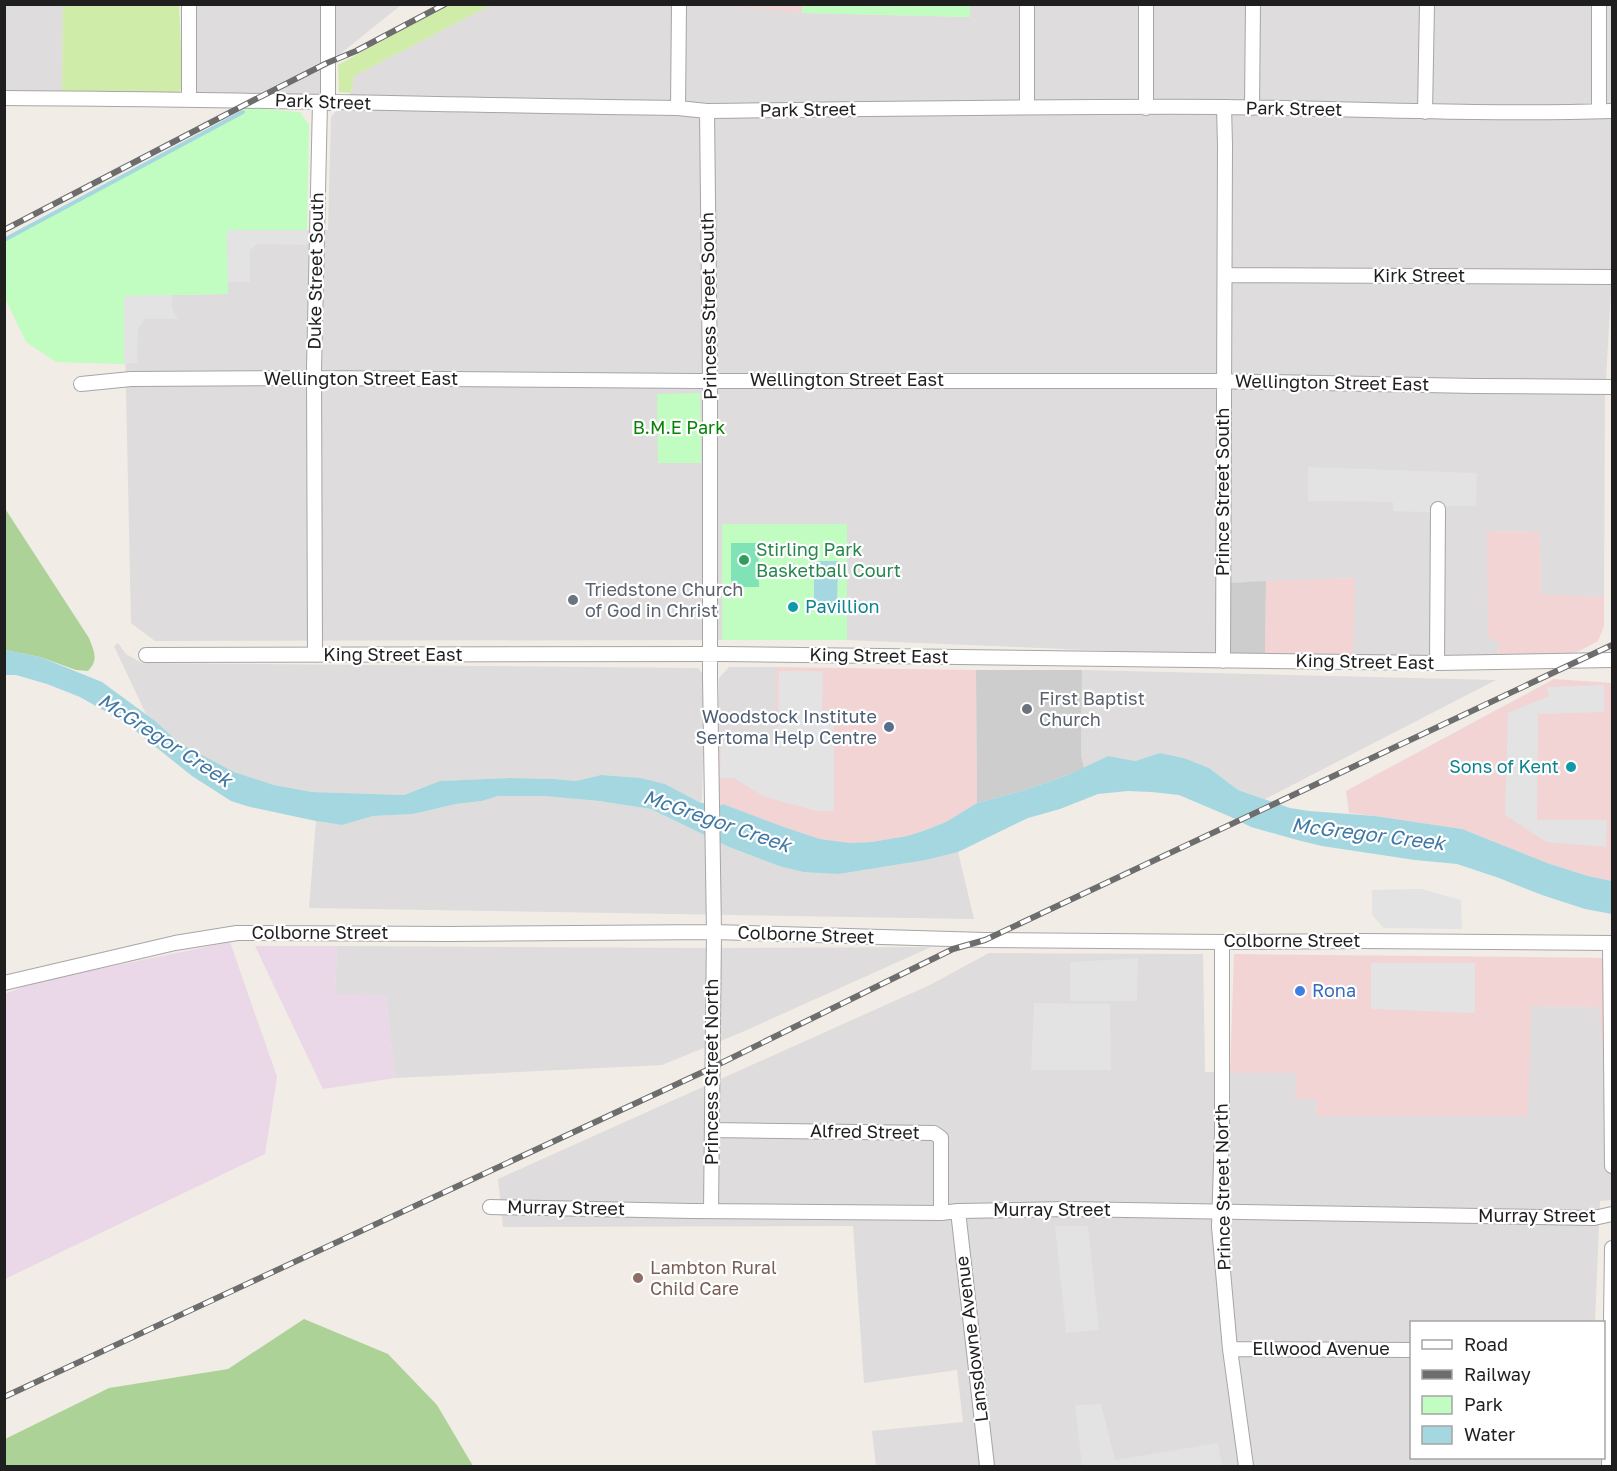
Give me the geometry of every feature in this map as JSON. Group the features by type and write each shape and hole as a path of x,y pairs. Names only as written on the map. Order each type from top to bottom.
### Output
{"street":[{"path":"189,4 189,99"},
{"name":"Duke Street South","path":"315,655 314,378 328,4"},
{"path":"678,108 679,4"},
{"path":"1027,4 1027,107"},
{"path":"1146,4 1146,108"},
{"path":"1252,108 1253,4"},
{"path":"1425,112 1426,4"},
{"path":"1599,4 1606,111"},
{"name":"Park Street","path":"4,98 678,108 707,111 1027,107 1224,107 1425,112 1606,111"},
{"name":"Prince Street South","path":"1222,661 1224,107"},
{"name":"Princess Street South","path":"707,111 714,932"},
{"name":"Kirk Street","path":"1225,275 1612,277"},
{"name":"Wellington Street East","path":"81,384 131,379 314,378 1224,381 1612,387"},
{"path":"1437,663 1438,509"},
{"name":"King Street East","path":"146,655 710,654 1437,663 1612,660"},
{"name":"Colborne Street","path":"4,983 175,943 237,933 714,932 985,940 1611,943"},
{"name":"Princess Street North","path":"711,1211 714,932"},
{"name":"Prince Street North","path":"1221,942 1222,1132 1219,1227 1230,1349 1246,1467"},
{"path":"1611,943 1612,1166"},
{"name":"Alfred Street","path":"711,1130 934,1133 941,1138 941,1213"},
{"name":"Murray Street","path":"490,1207 941,1213 1068,1209 1594,1218 1612,1214"},
{"name":"Lansdowne Avenue","path":"958,1211 987,1467"},
{"path":"1609,1467 1608,1351 1612,1248"},
{"name":"Ellwood Avenue","path":"1230,1349 1410,1350"}],"shaded area":[{"path":"727,4 802,13 970,17 970,4 1612,5 1612,271 1605,398 1604,597 1540,595 1539,532 1487,531 1499,643 1498,656 1353,656 1354,578 1230,583 1229,650 1216,650 1212,655 847,640 847,525 722,524 722,640 155,641 131,623 124,296 228,294 227,230 328,230 331,117 351,93 354,76 491,5"},
{"path":"5,5 63,5 62,95 5,93"},
{"path":"194,5 401,5 340,54 322,59 322,93 318,96 198,93 193,89"},
{"path":"727,5 802,5 802,13"},
{"path":"227,230 307,230 307,245 258,244 250,250 250,282 228,282"},
{"path":"172,295 172,308 178,319 145,319 138,329 137,363 124,364 124,296"},
{"path":"1308,467 1477,473 1476,506 1445,506 1443,513 1393,511 1393,502 1308,501"},
{"path":"1487,531 1539,532 1540,594 1604,597 1604,626 1598,641 1577,652 1559,656 1498,656 1499,643 1488,637"},
{"path":"1355,578 1353,656 1265,656 1266,581"},
{"path":"1266,581 1265,656 1232,655 1229,650 1229,583"},
{"path":"118,643 126,654 142,663 698,668 705,676 702,801 699,802 665,784 641,778 601,775 576,781 510,778 440,781 404,795 312,792 274,785 234,772 179,743 146,714 114,646"},
{"path":"729,667 776,667 776,736 768,740 718,739 719,678"},
{"path":"776,667 976,670 977,803 946,822 923,831 871,842 850,843 820,839 723,804 719,807 718,739 768,740 776,736"},
{"path":"976,670 1082,670 1081,755 1084,768 1022,791 977,803"},
{"path":"1082,670 1496,680 1265,799 1238,790 1209,768 1184,758 1160,753 1135,761 1108,756 1084,768 1081,755"},
{"path":"779,671 823,671 822,714 834,715 834,811 817,811 765,797 734,778 720,778 721,741 768,742 778,738"},
{"path":"1554,679 1612,683 1612,881 1550,864 1462,829 1349,813 1346,791"},
{"path":"1604,685 1604,712 1538,714 1537,820 1607,820 1606,847 1546,842 1505,815 1508,713 1549,696 1547,687"},
{"path":"498,796 544,796 651,809 729,847 779,866 839,874 926,860 958,852 974,919 309,908 316,821 342,825 373,816 413,814"},
{"path":"1421,889 1461,900 1462,929 1384,928 1372,915 1372,890"},
{"path":"230,942 277,1077 265,1154 5,1279 5,994 35,982"},
{"path":"255,946 337,946 335,993 386,996 395,1078 323,1089"},
{"path":"337,946 931,947 740,1033 662,1065 395,1078 386,996 335,994"},
{"path":"989,953 1203,954 1205,1072 1296,1073 1317,1100 1316,1115 1531,1006 1600,1007 1602,1047 1612,1047 1612,1200 1600,1201 1595,1321 1410,1321 1410,1459 1605,1459 1612,1466 876,1466 872,1431 963,1422 957,1370 864,1383 853,1226 503,1227 498,1179 930,985"},
{"path":"1234,954 1612,958 1612,1047 1602,1047 1599,1007 1531,1006 1528,1116 1316,1116 1317,1100 1295,1098 1296,1073 1230,1073"},
{"path":"1138,958 1137,1001 1070,1001 1070,962"},
{"path":"1371,963 1475,963 1475,1013 1371,1009"},
{"path":"1034,1003 1110,1004 1111,1070 1031,1070"},
{"path":"1055,1226 1088,1226 1099,1330 1066,1333"},
{"path":"1101,1404 1115,1460 1218,1443 1222,1466 1082,1466 1075,1405"}],"green space":[{"path":"449,4 491,5 354,76 351,93 339,92 338,65"},
{"path":"63,5 179,5 183,87 178,93 62,95"},
{"path":"802,5 970,5 970,17 802,13"},
{"path":"247,108 300,112 309,125 307,230 227,230 228,294 124,296 124,364 56,362 26,342 5,298 5,238"},
{"name":"B.M.E Park","path":"700,393 701,463 658,463 657,394"},
{"path":"4,507 89,638 94,651 94,663 88,671 76,670 40,657 5,650"},
{"path":"722,524 847,524 847,640 722,640"},
{"name":"Stirling Park Basketball Court","path":"731,543 758,543 759,587 731,587"},
{"path":"304,1319 388,1354 437,1405 473,1466 5,1466 5,1439 109,1388 228,1369"}],"water":[{"path":"814,561 838,561 837,605 814,606"},
{"name":"McGregor Creek","path":"5,650 40,657 102,682 155,721 179,743 234,772 274,785 312,792 404,795 440,781 510,778 576,781 601,775 641,778 665,784 699,802 718,807 723,804 820,839 850,843 871,842 923,831 946,822 977,803 1068,775 1108,756 1135,761 1160,753 1184,758 1209,768 1238,790 1290,808 1375,816 1462,829 1550,864 1612,881 1612,914 1585,909 1457,864 1415,860 1301,841 1251,827 1179,795 1152,792 1128,791 1098,794 1060,809 1028,818 958,852 926,860 839,874 804,872 779,866 729,847 651,809 599,801 544,796 498,796 413,814 373,816 342,825 316,821 231,801 192,776 126,723 80,697 47,684 16,675 5,675"}],"waterway":[{"path":"4,240 243,112"}],"railway":[{"path":"4,230 445,4"},
{"path":"4,1397 705,1071 953,949 985,940 1612,645"}],"place":[{"name":"Stirling Park Basketball Court","path":"744,560"},
{"name":"Triedstone Church of God in Christ","path":"573,600"},
{"name":"Pavillion","path":"793,607"},
{"name":"First Baptist Church","path":"1027,709"},
{"name":"Woodstock Institute Sertoma Help Centre","path":"889,727"},
{"name":"Sons of Kent","path":"1571,767"},
{"name":"Rona","path":"1300,991"},
{"name":"Lambton Rural Child Care","path":"638,1278"}]}
